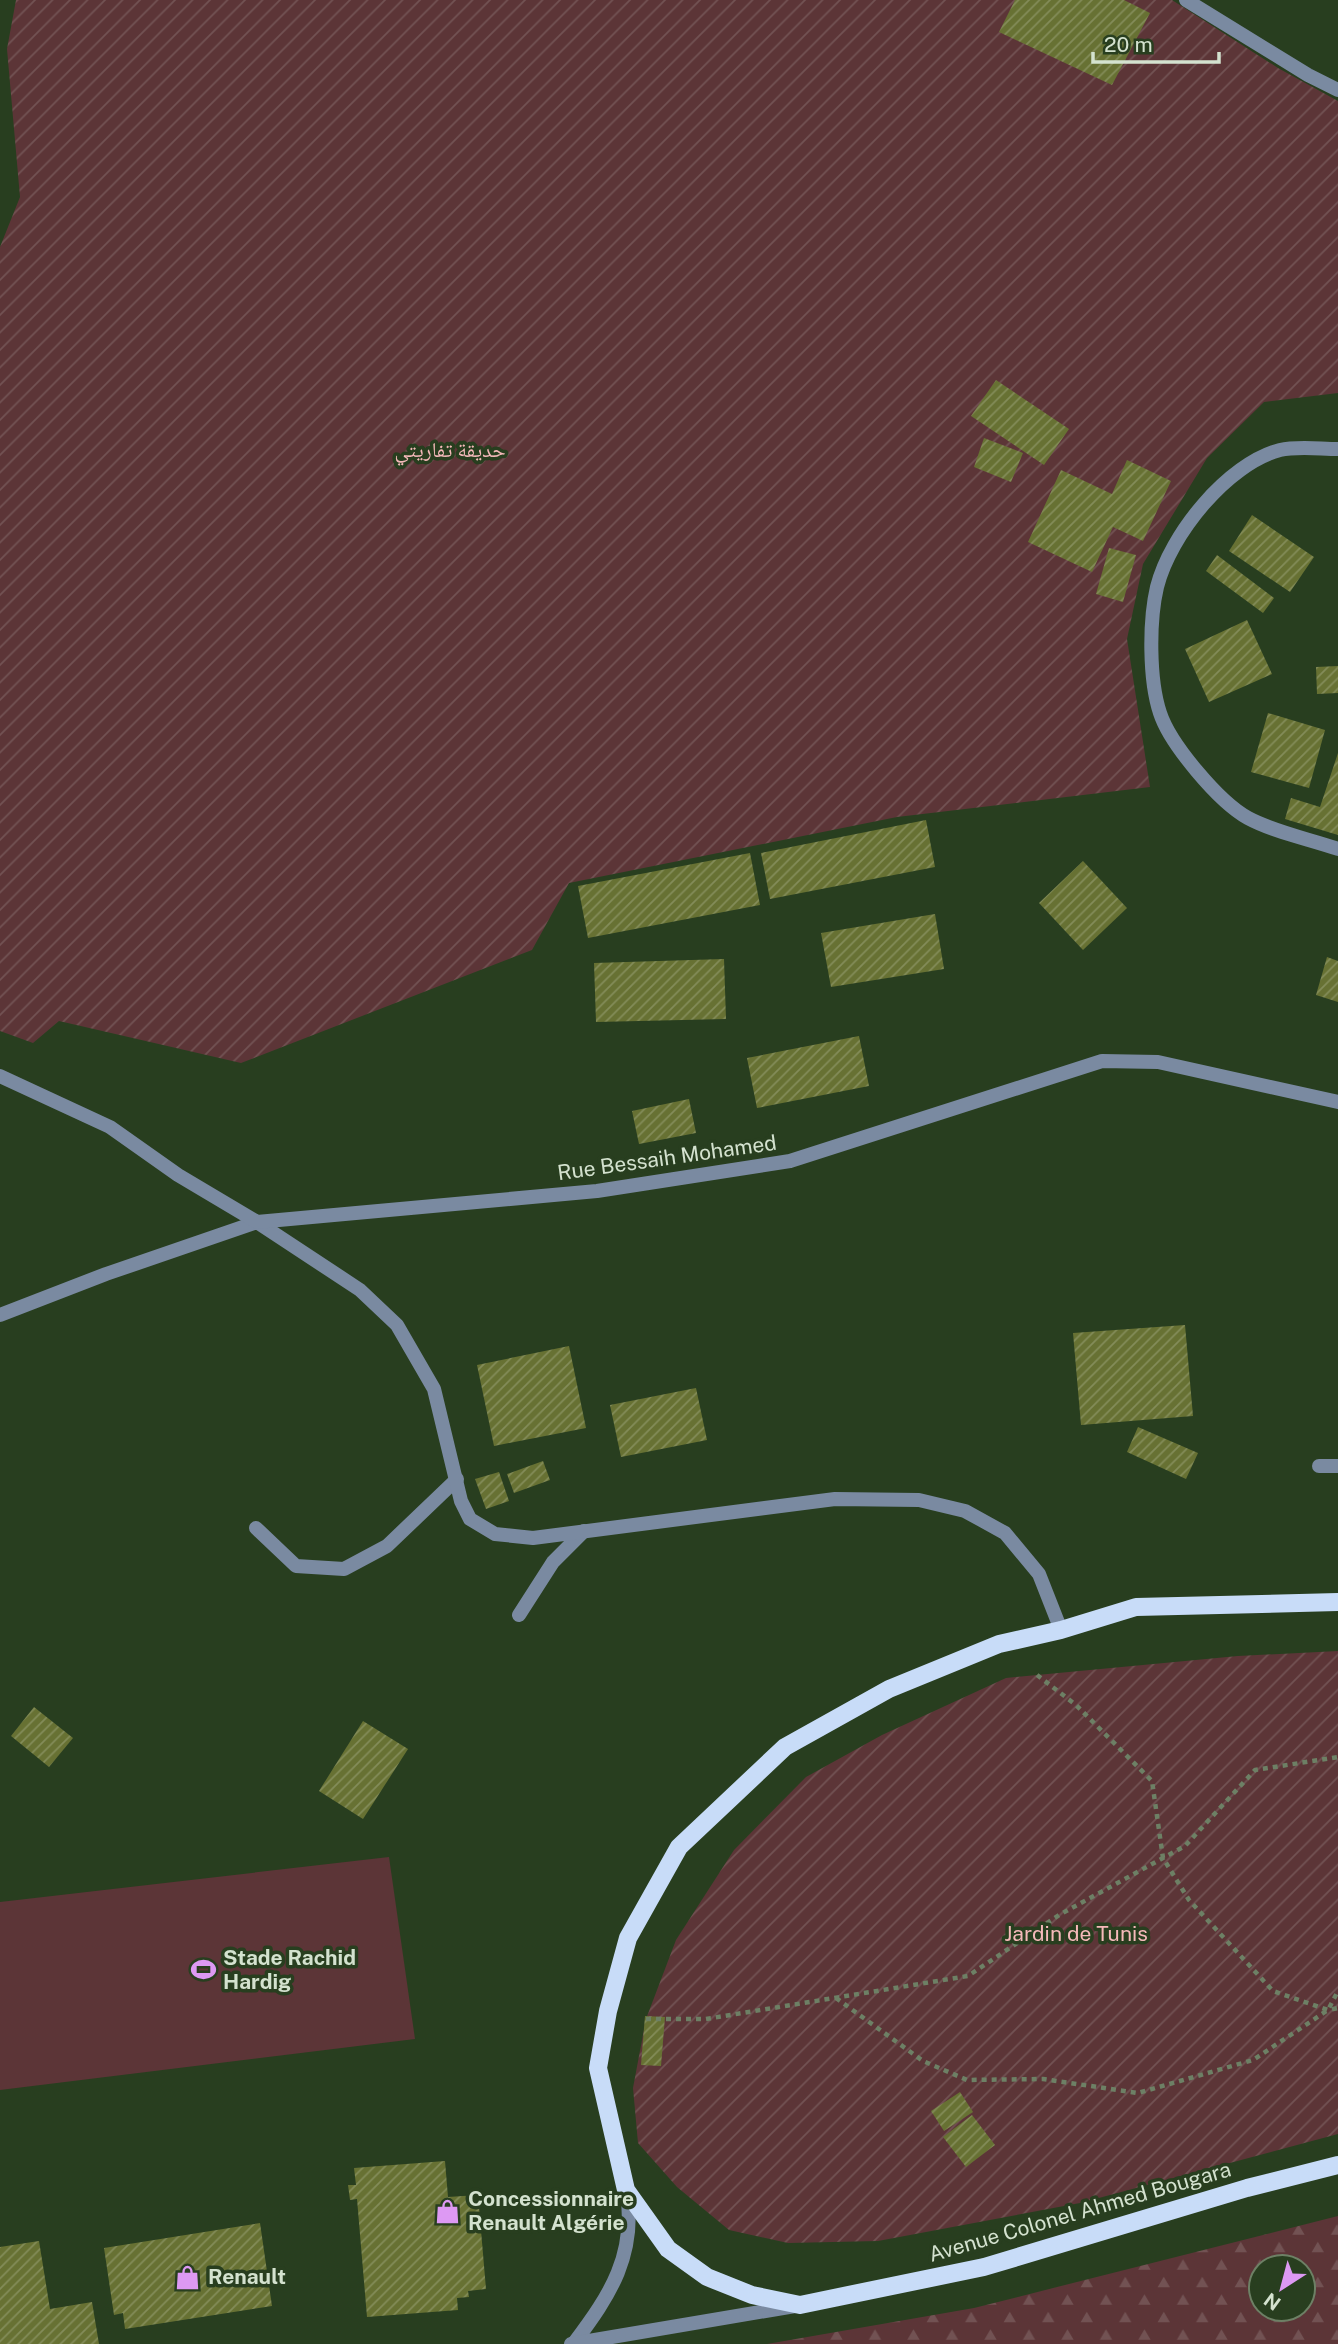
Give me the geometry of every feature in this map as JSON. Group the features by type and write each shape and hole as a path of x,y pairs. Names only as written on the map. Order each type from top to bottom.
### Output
{"main road":[{"name":"Avenue Colonel Ahmed Bougara","path":"1338,1602 1136,1607 1061,1630 999,1644 889,1689 785,1746 679,1847 628,1938 608,2011 597,2068 626,2190 668,2249 707,2277 752,2295 800,2305 984,2267 1247,2188 1338,2165"}],"street":[{"path":"1186,0 1308,75 1338,90"},
{"path":"1338,449 1280,450 1238,470 1204,501 1181,534 1157,586 1151,647 1160,713 1184,757 1247,817 1338,849"},
{"name":"Rue Bessaih Mohamed","path":"0,1315 106,1274 257,1222 597,1191 790,1161 1102,1061 1158,1062 1338,1102"},
{"path":"0,1076 110,1127 178,1175 257,1222 360,1290 397,1325 433,1389 461,1501 470,1519 495,1534 533,1538 835,1499 919,1500 965,1511 1005,1533 1039,1574 1061,1630"},
{"path":"1319,1466 1338,1466"},
{"path":"256,1528 296,1566 344,1569 387,1546 457,1479"},
{"path":"519,1615 553,1562 584,1531"},
{"path":"573,2344 594,2317 623,2266 629,2241 626,2190"},
{"path":"573,2344 800,2305"}],"path":[{"path":"1037,1675 1076,1705 1152,1781 1163,1858 1189,1900 1273,1992 1328,2010"},
{"path":"646,2019 706,2019 968,1976 1059,1915 1185,1846 1255,1770 1338,1757"},
{"path":"1328,2010 1338,1991"},
{"path":"836,1997 923,2061 967,2080 1043,2080 1138,2093 1253,2060 1328,2010 1338,2008"}],"green space":[{"name":"حديقة تفاريتي","path":"16,0 1172,0 1278,68 1338,101 1338,393 1264,402 1207,458 1143,564 1127,639 1150,787 897,817 569,883 532,950 241,1063 59,1021 33,1043 0,1031 0,247 20,197 7,49"},
{"name":"Jardin de Tunis","path":"1338,1651 1338,2134 1080,2203 878,2241 788,2243 729,2230 677,2187 638,2143 633,2088 646,2019 676,1940 734,1850 806,1777 882,1735 1006,1678 1238,1656"},
{"name":"Stade Rachid Hardig","path":"389,1857 415,2039 0,2090 0,1902"},
{"path":"1338,2216 1338,2344 767,2344 974,2308"}],"building":[{"path":"1015,0 1124,0 1150,13 1112,85 999,32"},
{"path":"996,380 1069,429 1044,465 971,416"},
{"path":"984,438 1023,453 1011,482 974,467"},
{"path":"1127,460 1171,481 1143,541 1113,527 1092,572 1028,542 1061,470 1112,494"},
{"path":"1252,515 1314,557 1290,592 1229,551"},
{"path":"1109,548 1136,555 1123,602 1096,594"},
{"path":"1217,555 1274,598 1263,613 1206,571"},
{"path":"1247,620 1272,674 1209,702 1185,649"},
{"path":"1338,666 1338,693 1317,694 1316,667"},
{"path":"1268,713 1325,730 1309,788 1251,772"},
{"path":"1338,753 1338,835 1285,819 1291,798 1320,807"},
{"path":"926,820 935,867 770,899 761,853"},
{"path":"750,853 760,905 588,938 578,886"},
{"path":"1083,861 1127,908 1083,950 1039,903"},
{"path":"935,914 944,969 831,987 821,933"},
{"path":"1327,957 1338,961 1338,1002 1316,995"},
{"path":"724,959 726,1019 596,1022 594,963"},
{"path":"859,1036 869,1086 757,1108 747,1058"},
{"path":"689,1099 696,1133 639,1144 632,1111"},
{"path":"1185,1325 1193,1416 1081,1425 1073,1333"},
{"path":"569,1346 586,1428 494,1446 477,1365"},
{"path":"696,1388 707,1440 621,1457 610,1405"},
{"path":"1138,1427 1198,1453 1186,1479 1127,1452"},
{"path":"543,1461 550,1480 514,1493 507,1474"},
{"path":"499,1472 509,1501 486,1509 475,1479"},
{"path":"34,1707 73,1738 49,1767 11,1736"},
{"path":"363,1721 408,1749 363,1819 319,1791"},
{"path":"645,2016 665,2017 661,2066 641,2065"},
{"path":"960,2092 973,2112 944,2131 931,2111"},
{"path":"972,2115 995,2145 966,2167 943,2137"},
{"path":"445,2161 448,2197 478,2195 486,2289 468,2291 469,2297 457,2298 458,2310 367,2317 357,2199 350,2200 348,2185 356,2185 354,2168"},
{"name":"Renault","path":"260,2223 272,2306 125,2329 123,2313 114,2315 104,2248"},
{"path":"39,2241 50,2309 92,2302 99,2344 0,2344 0,2247"}],"place":[{"name":"Stade Rachid Hardig","path":"203,1970"},
{"name":"Concessionnaire Renault Algérie","path":"448,2211"},
{"name":"Renault","path":"188,2277"}]}
